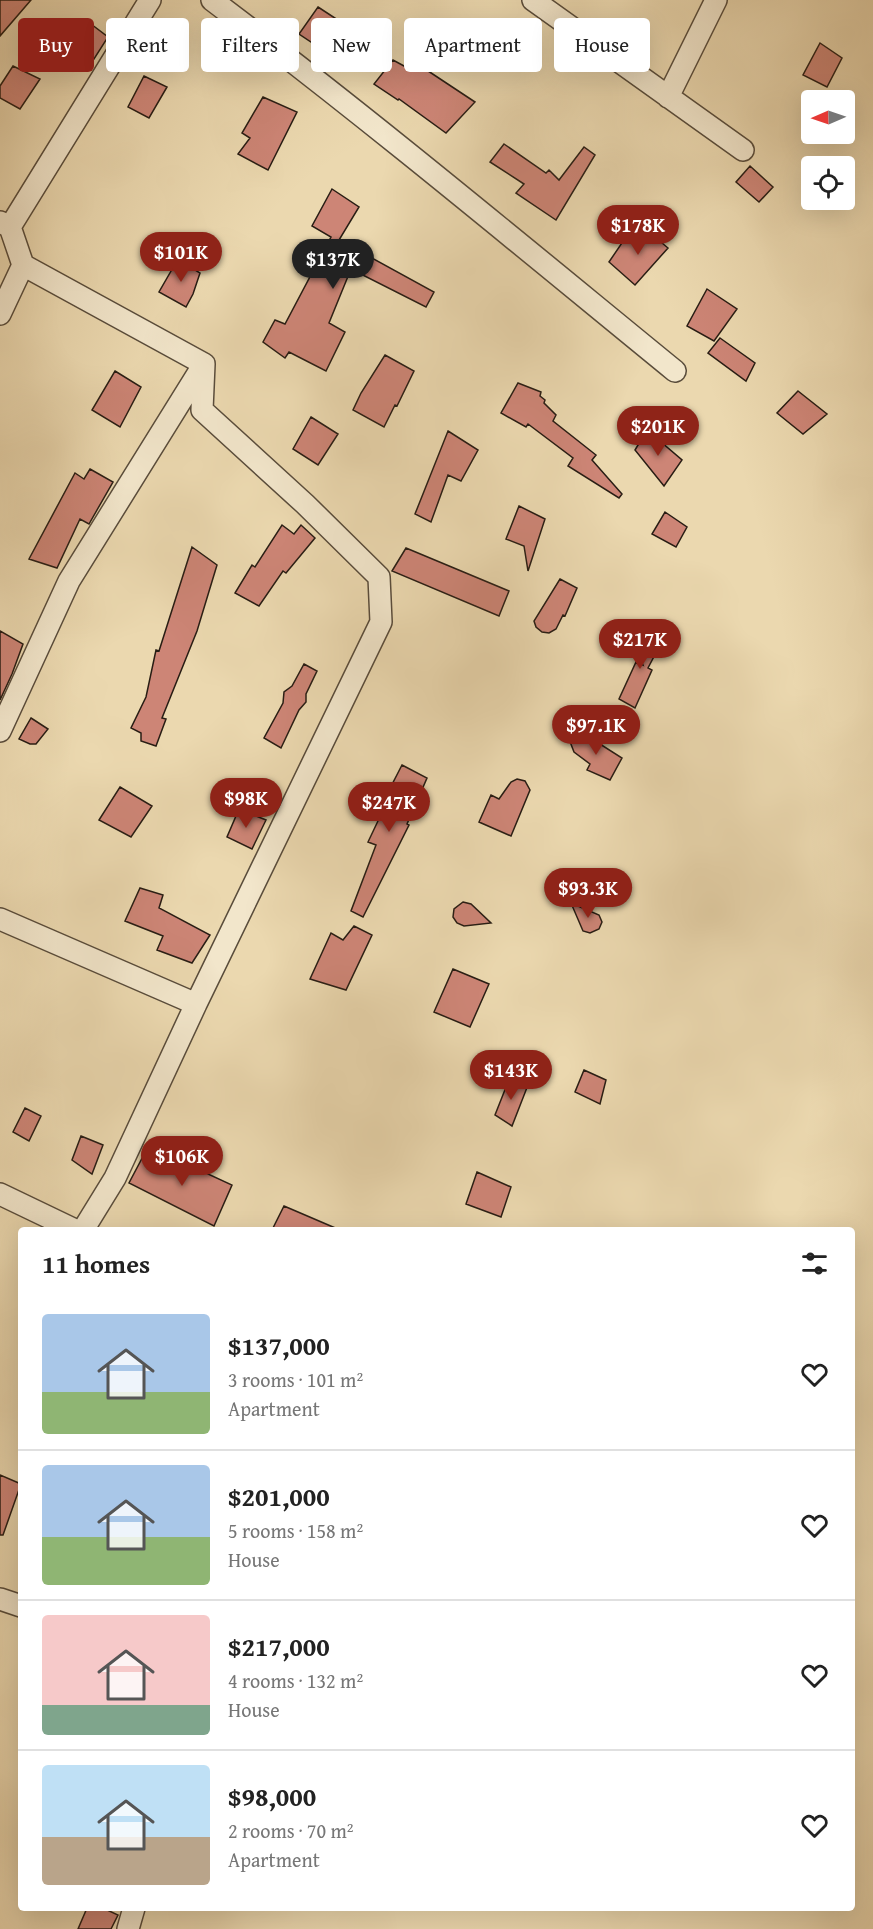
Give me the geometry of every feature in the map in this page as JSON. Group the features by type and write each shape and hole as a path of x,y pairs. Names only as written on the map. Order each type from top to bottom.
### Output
{"street":[{"path":"150,0 5,224 23,265 204,364"},
{"path":"212,0 411,156 675,372"},
{"path":"533,0 743,150"},
{"path":"668,97 716,0"},
{"path":"0,314 23,265"},
{"path":"0,731 69,581 204,364"},
{"path":"85,1227 115,1178 196,1004 381,622 379,577 305,504 202,410 204,364"},
{"path":"0,919 196,1004"},
{"path":"0,1194 69,1227"},
{"path":"0,1599 18,1605"},
{"path":"128,1929 133,1911"}],"building":[{"path":"0,0 31,0 0,36"},
{"path":"318,7 335,18 311,18 311,42 299,34"},
{"path":"94,26 106,35 106,40 94,59"},
{"path":"820,43 842,58 827,87 803,75"},
{"path":"393,60 404,66 404,72 430,72 475,102 446,133 374,84 384,72 392,72"},
{"path":"13,66 18,68 18,72 25,72 40,79 20,109 0,98 0,86"},
{"path":"144,76 167,87 149,118 128,107"},
{"path":"263,97 297,112 268,170 238,154 250,138 242,133"},
{"path":"504,144 546,173 549,170 559,180 584,147 595,155 556,220 516,193 524,184 490,162"},
{"path":"750,166 773,187 759,202 736,182"},
{"path":"332,189 359,207 339,240 434,292 426,307 351,269 329,323 345,332 326,371 289,352 285,358 263,342 275,320 285,324 331,237 312,226"},
{"path":"649,232 668,248 635,285 609,262 628,234 640,241"},
{"path":"178,259 200,273 186,307 159,292"},
{"path":"707,289 737,309 714,341 687,326"},
{"path":"720,338 755,363 746,381 708,353"},
{"path":"385,355 414,371 384,427 353,410"},
{"path":"115,371 141,387 120,427 92,410"},
{"path":"518,383 541,392 540,396 545,400 544,403 556,415 553,421 596,455 592,460 622,494 619,498 568,466 573,458 528,424 526,427 501,413"},
{"path":"798,391 827,414 803,434 777,413"},
{"path":"311,417 338,434 318,465 293,449"},
{"path":"647,430 682,460 664,486 635,450"},
{"path":"448,431 478,450 461,481 448,475 431,522 415,514"},
{"path":"90,469 113,482 89,524 80,519 57,568 29,559 75,473 84,479"},
{"path":"519,506 545,519 528,571 524,546 506,539"},
{"path":"665,512 687,527 676,547 652,534"},
{"path":"282,525 294,534 301,525 315,538 286,573 283,571 259,606 235,593 252,565 255,567"},
{"path":"192,547 217,565 197,631 162,718 166,719 156,746 141,741 141,733 131,728 146,697 156,650 159,651"},
{"path":"406,548 509,591 499,616 392,571"},
{"path":"560,579 577,588 565,616 563,615 556,629 549,633 542,632 536,627 534,621"},
{"path":"0,631 23,644 0,700"},
{"path":"650,634 656,638 658,649 648,668 652,670 635,708 619,699 636,662 643,665 636,648 637,640 642,635"},
{"path":"304,664 317,671 306,694 306,702 299,710 281,748 264,738 283,703 284,692 292,686"},
{"path":"31,718 48,729 36,744 19,739"},
{"path":"582,735 622,758 610,780 587,770 590,764 574,752 569,739"},
{"path":"402,765 427,778 407,824 409,825 363,917 351,911 376,845 368,842 386,804 383,802"},
{"path":"517,779 525,781 530,790 511,836 479,822 491,795 499,799 511,782"},
{"path":"120,787 152,806 131,837 99,820"},
{"path":"239,809 266,820 252,849 227,837"},
{"path":"140,888 163,895 159,908 210,935 192,963 157,950 163,936 125,921"},
{"path":"463,902 471,904 491,923 464,926 457,923 453,917 454,909"},
{"path":"571,903 599,915 602,922 599,929 590,933 583,931"},
{"path":"354,926 372,935 346,990 310,979 331,933 343,940"},
{"path":"453,969 489,984 470,1027 434,1012"},
{"path":"584,1070 606,1080 600,1104 575,1092"},
{"path":"510,1077 528,1085 512,1126 495,1115"},
{"path":"25,1108 41,1116 29,1141 13,1132"},
{"path":"81,1136 103,1145 92,1174 72,1160"},
{"path":"148,1147 189,1174 193,1167 232,1185 214,1226 129,1183"},
{"path":"477,1172 511,1187 501,1217 466,1204"},
{"path":"284,1206 333,1227 274,1227"},
{"path":"0,1475 18,1483 18,1492 3,1535 0,1535"},
{"path":"86,1911 109,1911 118,1915 111,1929 78,1929"}]}
